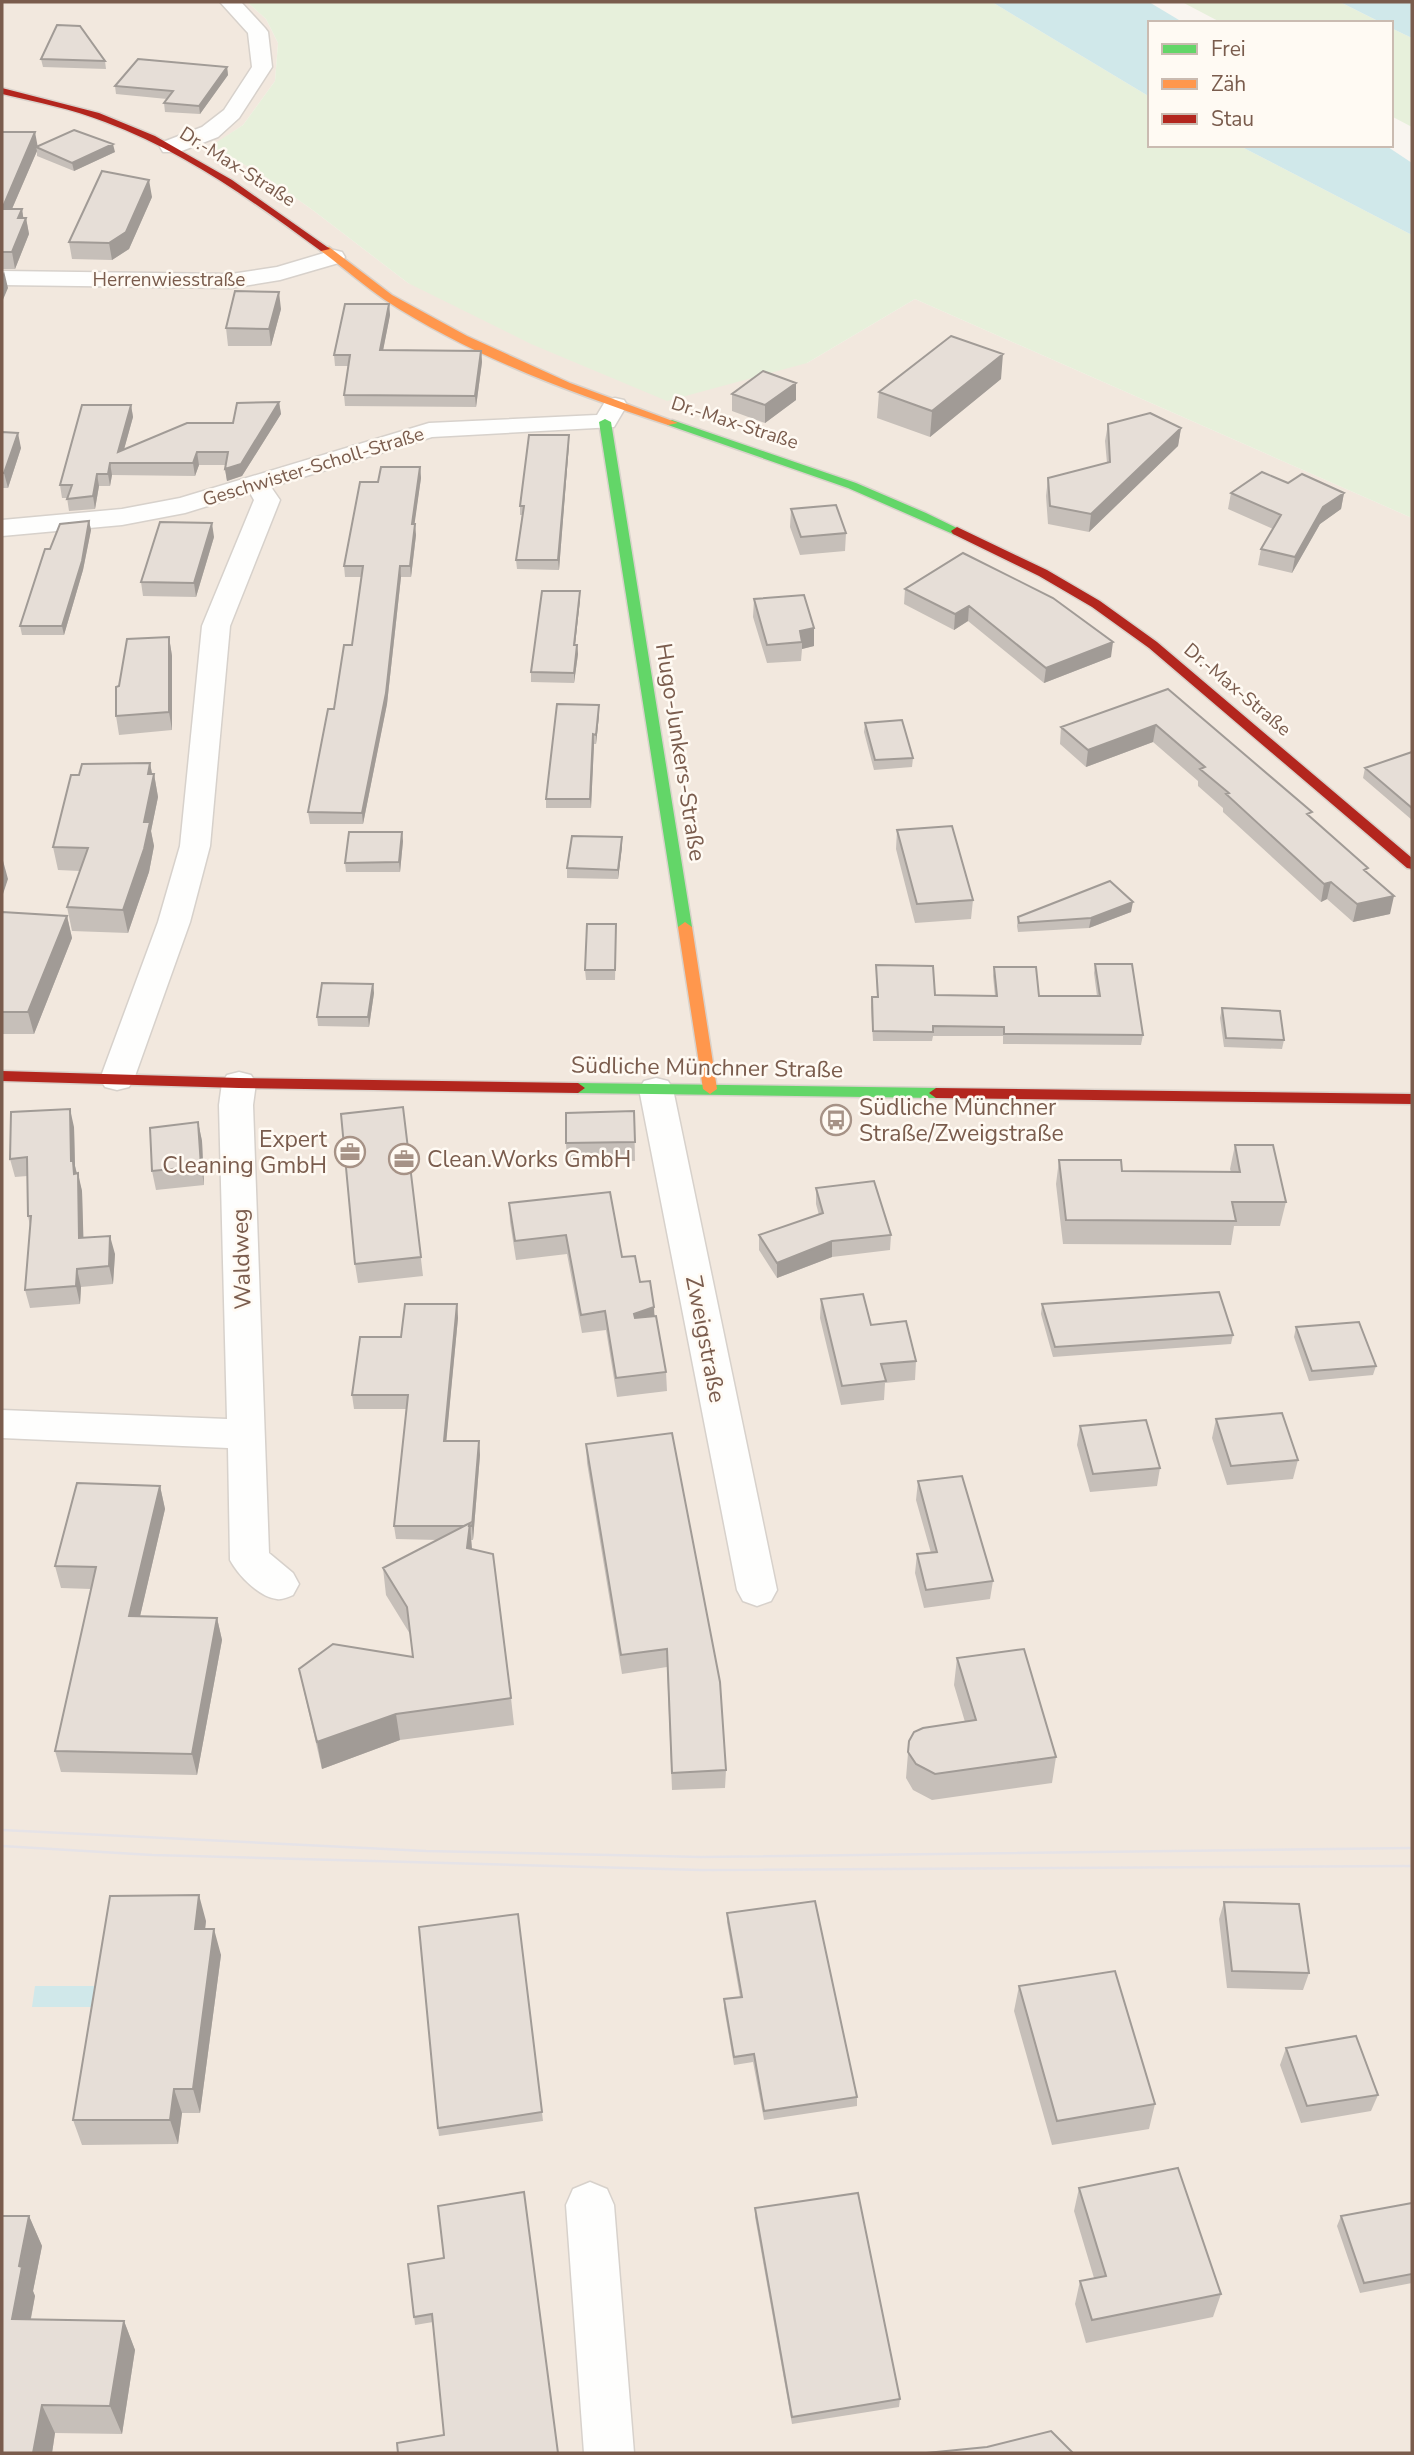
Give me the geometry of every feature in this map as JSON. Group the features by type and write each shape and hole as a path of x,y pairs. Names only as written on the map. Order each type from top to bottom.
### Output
{"street":[{"path":"171,147 210,132 232,114 262,67 258,32 230,2"},
{"name":"Dr.-Max-Straße","path":"2,91 82,110 124,125 171,147 260,201 334,257 409,308 610,413 770,455 905,506 982,542 1096,604 1153,645 1412,865"},
{"name":"Herrenwiesstraße","path":"2,278 231,281 280,273 334,257"},
{"name":"Geschwister-Scholl-Straße","path":"2,528 130,516 185,505 429,430 610,413"},
{"name":"Hugo-Junkers-Straße","path":"610,413 710,1089"},
{"path":"117,1079 174,922 195,846 215,631 267,500 257,483"},
{"name":"Südliche Münchner Straße","path":"2,1076 239,1083 1412,1100"},
{"name":"Waldweg","path":"239,1083 236,1105 250,1560 279,1584"},
{"name":"Zweigstraße","path":"656,1089 757,1590"},
{"path":"2,1423 247,1434"},
{"path":"590,2205 609,2453"}],"shaded area":[{"path":"2,2 247,2 266,19 278,43 275,81 243,125 212,146 266,177 408,283 807,363 915,299 1412,518 1412,2453 2,2453"}],"green space":[{"path":"247,2 992,2 1148,96 1148,147 1242,147 1412,235 1412,518 915,299 807,363 667,401 531,344 408,283 266,177 211,146 243,125 275,81 278,43 266,19"},
{"path":"1182,2 1340,2 1378,21 1218,21"},
{"path":"1393,29 1412,38 1412,127 1393,117"}],"water":[{"path":"992,2 1149,2 1181,21 1148,21 1148,96"},
{"path":"1340,2 1412,2 1412,38 1393,29 1393,21 1378,21"},
{"path":"1242,147 1388,147 1412,163 1412,235"},
{"path":"35,1986 97,1986 93,2007 32,2007"}],"building":[{"path":"57,25 80,26 105,61 41,59"},
{"path":"138,59 227,67 199,106 164,103 173,91 115,86"},
{"path":"74,130 113,144 72,163 36,147"},
{"path":"2,132 35,132 2,209"},
{"path":"102,171 149,180 126,232 109,243 69,242"},
{"path":"2,209 22,209 18,218 26,218 12,252 2,252"},
{"path":"235,291 279,292 269,329 226,328"},
{"path":"345,304 389,304 380,350 481,351 475,396 344,395 350,355 334,355"},
{"path":"951,336 1003,354 932,411 879,392"},
{"path":"763,371 796,383 765,405 732,394"},
{"path":"279,402 241,464 225,469 228,452 197,452 193,463 110,463 108,474 97,474 93,496 67,499 72,485 60,485 82,405 131,405 118,452 187,423 233,423 237,403"},
{"path":"1150,413 1181,428 1091,514 1050,506 1048,478 1110,462 1108,424"},
{"path":"2,432 18,433 4,473 2,473"},
{"path":"529,435 569,435 558,560 516,560 524,506 520,506"},
{"path":"381,467 420,467 412,524 415,524 410,566 400,566 386,693 362,813 308,812 328,709 334,709 344,645 352,645 363,566 344,566 360,482 378,482"},
{"path":"1262,472 1288,483 1302,474 1344,493 1323,507 1295,557 1261,549 1281,515 1231,493"},
{"path":"836,505 846,533 801,537 791,509"},
{"path":"89,521 82,561 62,626 20,626 45,549 50,549 60,524"},
{"path":"160,522 212,523 194,583 141,582"},
{"path":"963,553 1053,598 1113,642 1046,668 969,606 955,614 905,589"},
{"path":"542,591 580,591 574,673 531,672"},
{"path":"804,595 814,628 800,631 802,642 767,645 754,599"},
{"path":"169,637 169,712 116,716 116,687 119,686 127,639"},
{"path":"1168,689 1312,812 1307,814 1368,868 1364,870 1394,896 1357,904 1331,882 1324,884 1226,794 1229,793 1200,769 1205,767 1156,725 1088,750 1061,727"},
{"path":"557,704 599,705 596,735 593,734 590,799 546,799"},
{"path":"902,720 913,758 875,760 865,723"},
{"path":"1412,752 1412,808 1365,768"},
{"path":"150,763 148,774 154,774 144,822 150,822 144,849 123,910 67,907 88,848 53,847 71,775 79,775 82,764"},
{"path":"952,826 973,900 917,904 897,830"},
{"path":"349,832 402,832 399,862 345,863"},
{"path":"572,836 622,837 618,870 567,868"},
{"path":"1110,881 1133,902 1091,918 1019,923 1018,917"},
{"path":"2,912 67,916 28,1012 2,1012"},
{"path":"587,924 616,924 615,970 585,970"},
{"path":"1095,964 1132,964 1143,1035 1004,1034 1004,1027 933,1026 933,1032 873,1031 872,997 878,997 876,965 933,966 935,995 997,996 994,967 1036,967 1039,996 1100,996"},
{"path":"322,983 373,984 368,1017 317,1017"},
{"path":"1222,1008 1280,1011 1284,1040 1226,1038"},
{"path":"403,1107 421,1257 355,1264 341,1114"},
{"path":"70,1109 71,1161 74,1174 78,1173 79,1238 110,1236 109,1266 77,1269 76,1286 25,1290 31,1216 28,1216 27,1157 10,1159 11,1112"},
{"path":"634,1111 635,1142 566,1143 566,1113"},
{"path":"198,1122 201,1166 152,1171 150,1128"},
{"path":"1235,1145 1273,1145 1286,1202 1232,1202 1236,1221 1066,1220 1059,1160 1121,1160 1122,1171 1240,1172"},
{"path":"874,1181 891,1235 832,1241 777,1263 759,1235 823,1213 816,1188"},
{"path":"610,1192 622,1257 635,1256 640,1282 650,1281 654,1307 634,1314 635,1318 656,1316 666,1372 616,1378 605,1311 581,1315 566,1235 515,1241 509,1203"},
{"path":"1219,1292 1233,1335 1055,1347 1042,1304"},
{"path":"863,1294 871,1325 906,1321 916,1361 881,1364 886,1381 842,1386 821,1299"},
{"path":"405,1304 457,1304 444,1441 479,1441 472,1526 469,1526 470,1523 464,1526 394,1526 408,1395 352,1395 360,1337 401,1337"},
{"path":"1359,1322 1376,1366 1312,1371 1296,1327"},
{"path":"1282,1413 1298,1460 1231,1466 1216,1419"},
{"path":"1146,1420 1160,1468 1093,1474 1080,1426"},
{"path":"672,1433 720,1682 726,1770 672,1773 667,1649 621,1655 586,1444"},
{"path":"962,1476 993,1581 926,1590 917,1554 937,1552 918,1481"},
{"path":"77,1483 160,1486 129,1616 217,1618 192,1754 55,1751 96,1567 55,1566"},
{"path":"470,1523 467,1548 493,1554 511,1698 396,1714 317,1742 299,1669 333,1644 413,1657 407,1607 383,1568"},
{"path":"1024,1649 1056,1757 935,1774 916,1764 908,1752 909,1741 914,1732 923,1728 976,1720 957,1658"},
{"path":"199,1895 195,1929 214,1929 193,2089 174,2089 170,2120 73,2120 110,1896"},
{"path":"815,1901 857,2097 764,2111 754,2054 734,2057 724,1999 742,1997 727,1913"},
{"path":"1224,1902 1299,1904 1309,1973 1232,1971"},
{"path":"518,1914 542,2112 438,2128 419,1927"},
{"path":"1115,1971 1155,2104 1057,2121 1019,1986"},
{"path":"1356,2036 1378,2095 1307,2106 1286,2048"},
{"path":"1178,2168 1221,2294 1092,2320 1080,2281 1106,2276 1079,2188"},
{"path":"524,2192 558,2453 398,2453 397,2443 444,2435 432,2314 414,2317 408,2264 444,2258 438,2206"},
{"path":"858,2193 900,2399 792,2417 755,2208"},
{"path":"1412,2203 1412,2274 1364,2283 1341,2216"},
{"path":"2,2216 29,2216 12,2319 124,2321 110,2406 42,2405 33,2453 2,2453"},
{"path":"1051,2431 1073,2453 926,2453 987,2447"}],"tram line":[{"path":"2,1830 426,1851 701,1857 1412,1848"},
{"path":"2,1846 152,1855 701,1870 1412,1866"}],"traffic: fast":[{"path":"605,422 685,927"},
{"path":"672,423 852,486 957,531"},
{"path":"578,1088 936,1093"}],"traffic: slow":[{"path":"325,249 389,297 463,339 566,385 672,423"},
{"path":"685,927 710,1089"}],"traffic: jam":[{"path":"2,91 95,115 152,138 229,182 325,249"},
{"path":"957,531 1043,573 1096,604 1153,645 1412,865"},
{"path":"2,1076 578,1088"},
{"path":"936,1093 1412,1099"}],"place":[{"name":"Südliche Münchner Straße/Zweigstraße","path":"836,1120"},
{"name":"Expert Cleaning GmbH","path":"350,1152"},
{"name":"Clean.Works GmbH","path":"404,1159"}]}
